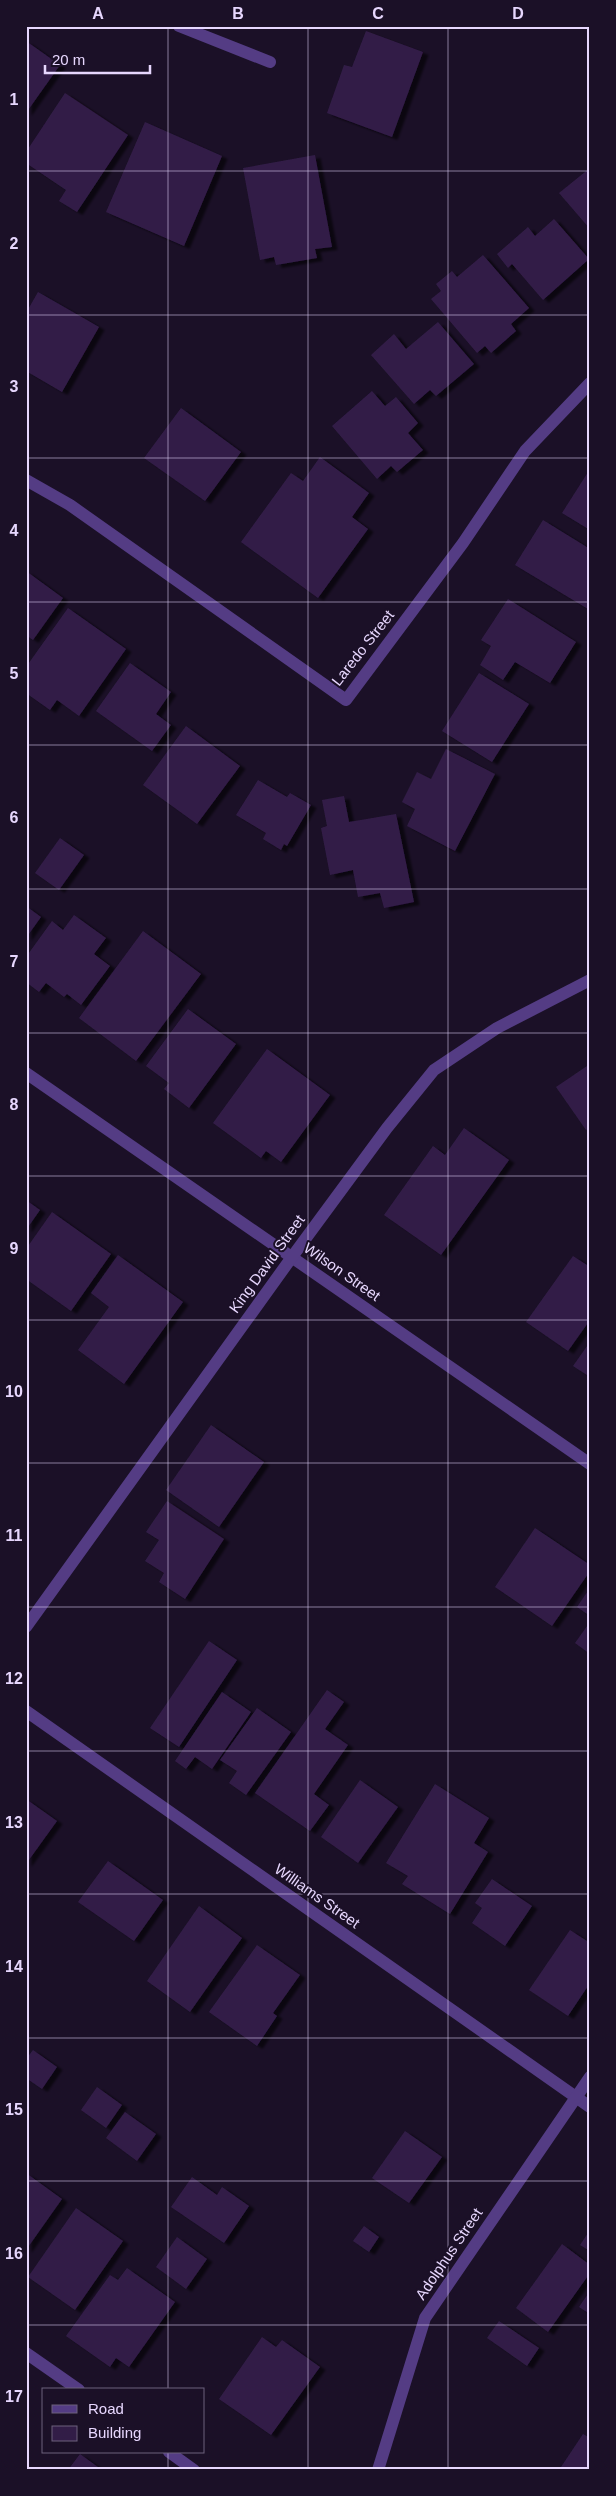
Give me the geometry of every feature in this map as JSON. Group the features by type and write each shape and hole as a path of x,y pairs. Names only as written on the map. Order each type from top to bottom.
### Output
{"street":[{"path":"179,26 270,62"},
{"name":"Laredo Street","path":"26,480 70,505 346,700 463,543 526,451 590,383"},
{"name":"King David Street","path":"26,1627 292,1257 387,1128 434,1070 497,1028 590,980"},
{"name":"Wilson Street","path":"26,1073 590,1464"},
{"name":"Williams Street","path":"26,1711 590,2107"},
{"name":"Adolphus Street","path":"378,2470 425,2318 590,2077"},
{"path":"26,2353 76,2388"},
{"path":"172,2454 194,2470"}],"building":[{"path":"366,31 423,52 392,137 327,113 344,65 352,67"},
{"path":"26,41 60,65 26,113"},
{"path":"65,93 128,135 77,212 59,201 66,190 26,163 26,152"},
{"path":"145,122 222,156 184,246 106,212"},
{"path":"315,155 332,247 315,249 317,258 276,265 274,257 260,260 243,168"},
{"path":"590,168 590,229 559,193"},
{"path":"554,219 589,259 543,300 512,264 508,268 497,254 528,227 535,236"},
{"path":"483,255 529,308 511,324 516,331 491,353 485,346 477,353 431,299 441,291 436,284 452,271 457,277"},
{"path":"38,292 99,327 62,392 26,371 26,313"},
{"path":"438,322 474,364 436,396 430,390 414,404 371,355 394,334 406,349"},
{"path":"372,391 385,406 396,397 418,423 408,433 423,450 397,472 391,466 377,479 332,426"},
{"path":"181,408 241,452 205,501 144,458"},
{"path":"320,457 369,493 352,517 368,529 318,598 241,542 291,473 303,481"},
{"path":"590,469 590,530 562,513"},
{"path":"543,520 590,549 590,606 588,609 515,565"},
{"path":"26,571 63,598 33,640 26,635"},
{"path":"508,599 576,642 550,683 515,662 503,680 480,665 491,646 481,640"},
{"path":"68,608 126,649 79,716 57,700 50,710 26,693 26,667"},
{"path":"130,663 171,692 156,714 171,725 152,751 96,711"},
{"path":"479,673 529,704 492,762 442,731"},
{"path":"186,726 240,766 197,824 143,785"},
{"path":"446,749 495,774 455,851 407,826 415,809 402,802 417,772 431,779"},
{"path":"258,780 287,797 290,793 311,805 287,846 284,844 281,850 263,839 266,833 236,815"},
{"path":"344,796 349,822 396,814 414,902 384,908 380,893 358,897 353,870 330,875 321,828 327,826 322,800"},
{"path":"60,838 84,855 59,890 35,873"},
{"path":"26,906 41,917 26,938"},
{"path":"74,915 106,938 94,954 110,966 81,1005 67,994 64,997 46,983 39,992 26,982 26,957 52,921 63,930"},
{"path":"143,931 201,974 136,1061 79,1018"},
{"path":"188,1009 236,1044 189,1108 164,1089 169,1083 146,1066"},
{"path":"267,1049 330,1095 281,1162 266,1151 261,1158 213,1123"},
{"path":"590,1064 590,1128 586,1130 556,1087"},
{"path":"464,1128 509,1160 441,1255 384,1215 433,1146 445,1155"},
{"path":"26,1200 40,1210 26,1230"},
{"path":"52,1212 111,1254 71,1311 26,1279 26,1249"},
{"path":"118,1255 183,1302 124,1384 78,1350 109,1307 91,1293"},
{"path":"573,1256 590,1267 590,1320 568,1351 526,1322"},
{"path":"590,1342 590,1377 573,1366"},
{"path":"211,1425 264,1462 219,1527 166,1490"},
{"path":"167,1501 224,1539 185,1599 159,1582 164,1573 145,1561 159,1540 146,1532"},
{"path":"535,1528 590,1565 590,1571 552,1626 495,1587"},
{"path":"590,1588 590,1616 577,1607"},
{"path":"590,1622 590,1654 575,1643"},
{"path":"209,1641 237,1660 179,1747 150,1728"},
{"path":"327,1690 344,1702 325,1729 348,1745 314,1794 329,1805 310,1831 255,1793"},
{"path":"222,1692 251,1712 212,1769 195,1757 186,1769 175,1761"},
{"path":"257,1708 291,1732 246,1795 229,1783 237,1771 220,1760"},
{"path":"360,1780 398,1807 358,1863 321,1837"},
{"path":"435,1784 489,1818 474,1843 488,1852 450,1914 402,1884 408,1876 386,1863"},
{"path":"26,1799 57,1821 26,1864"},
{"path":"108,1861 163,1900 134,1941 78,1902"},
{"path":"492,1879 532,1906 505,1946 472,1923 482,1908 475,1903"},
{"path":"199,1906 242,1938 190,2012 147,1981"},
{"path":"570,1930 590,1943 590,1983 568,2016 529,1990"},
{"path":"257,1945 300,1975 273,2013 277,2016 257,2046 209,2012"},
{"path":"33,2050 57,2067 42,2089 26,2078 26,2059"},
{"path":"97,2087 122,2105 106,2128 81,2110"},
{"path":"125,2112 156,2134 137,2161 106,2138"},
{"path":"405,2131 442,2157 409,2203 372,2178"},
{"path":"26,2173 62,2199 26,2250"},
{"path":"192,2177 217,2195 222,2187 249,2206 224,2243 171,2207"},
{"path":"76,2208 123,2241 75,2310 28,2277"},
{"path":"364,2226 379,2237 369,2252 353,2241"},
{"path":"590,2230 590,2251 580,2245"},
{"path":"177,2237 207,2259 186,2289 156,2267"},
{"path":"562,2244 590,2265 590,2273 548,2332 516,2308"},
{"path":"127,2268 175,2302 129,2367 116,2358 110,2367 66,2336 110,2275 118,2280"},
{"path":"590,2291 590,2314 579,2307"},
{"path":"499,2321 539,2348 527,2366 487,2338"},
{"path":"262,2337 276,2347 282,2340 320,2367 271,2435 219,2399"},
{"path":"583,2434 590,2438 590,2470 559,2470"},
{"path":"80,2454 102,2470 68,2470"}]}
